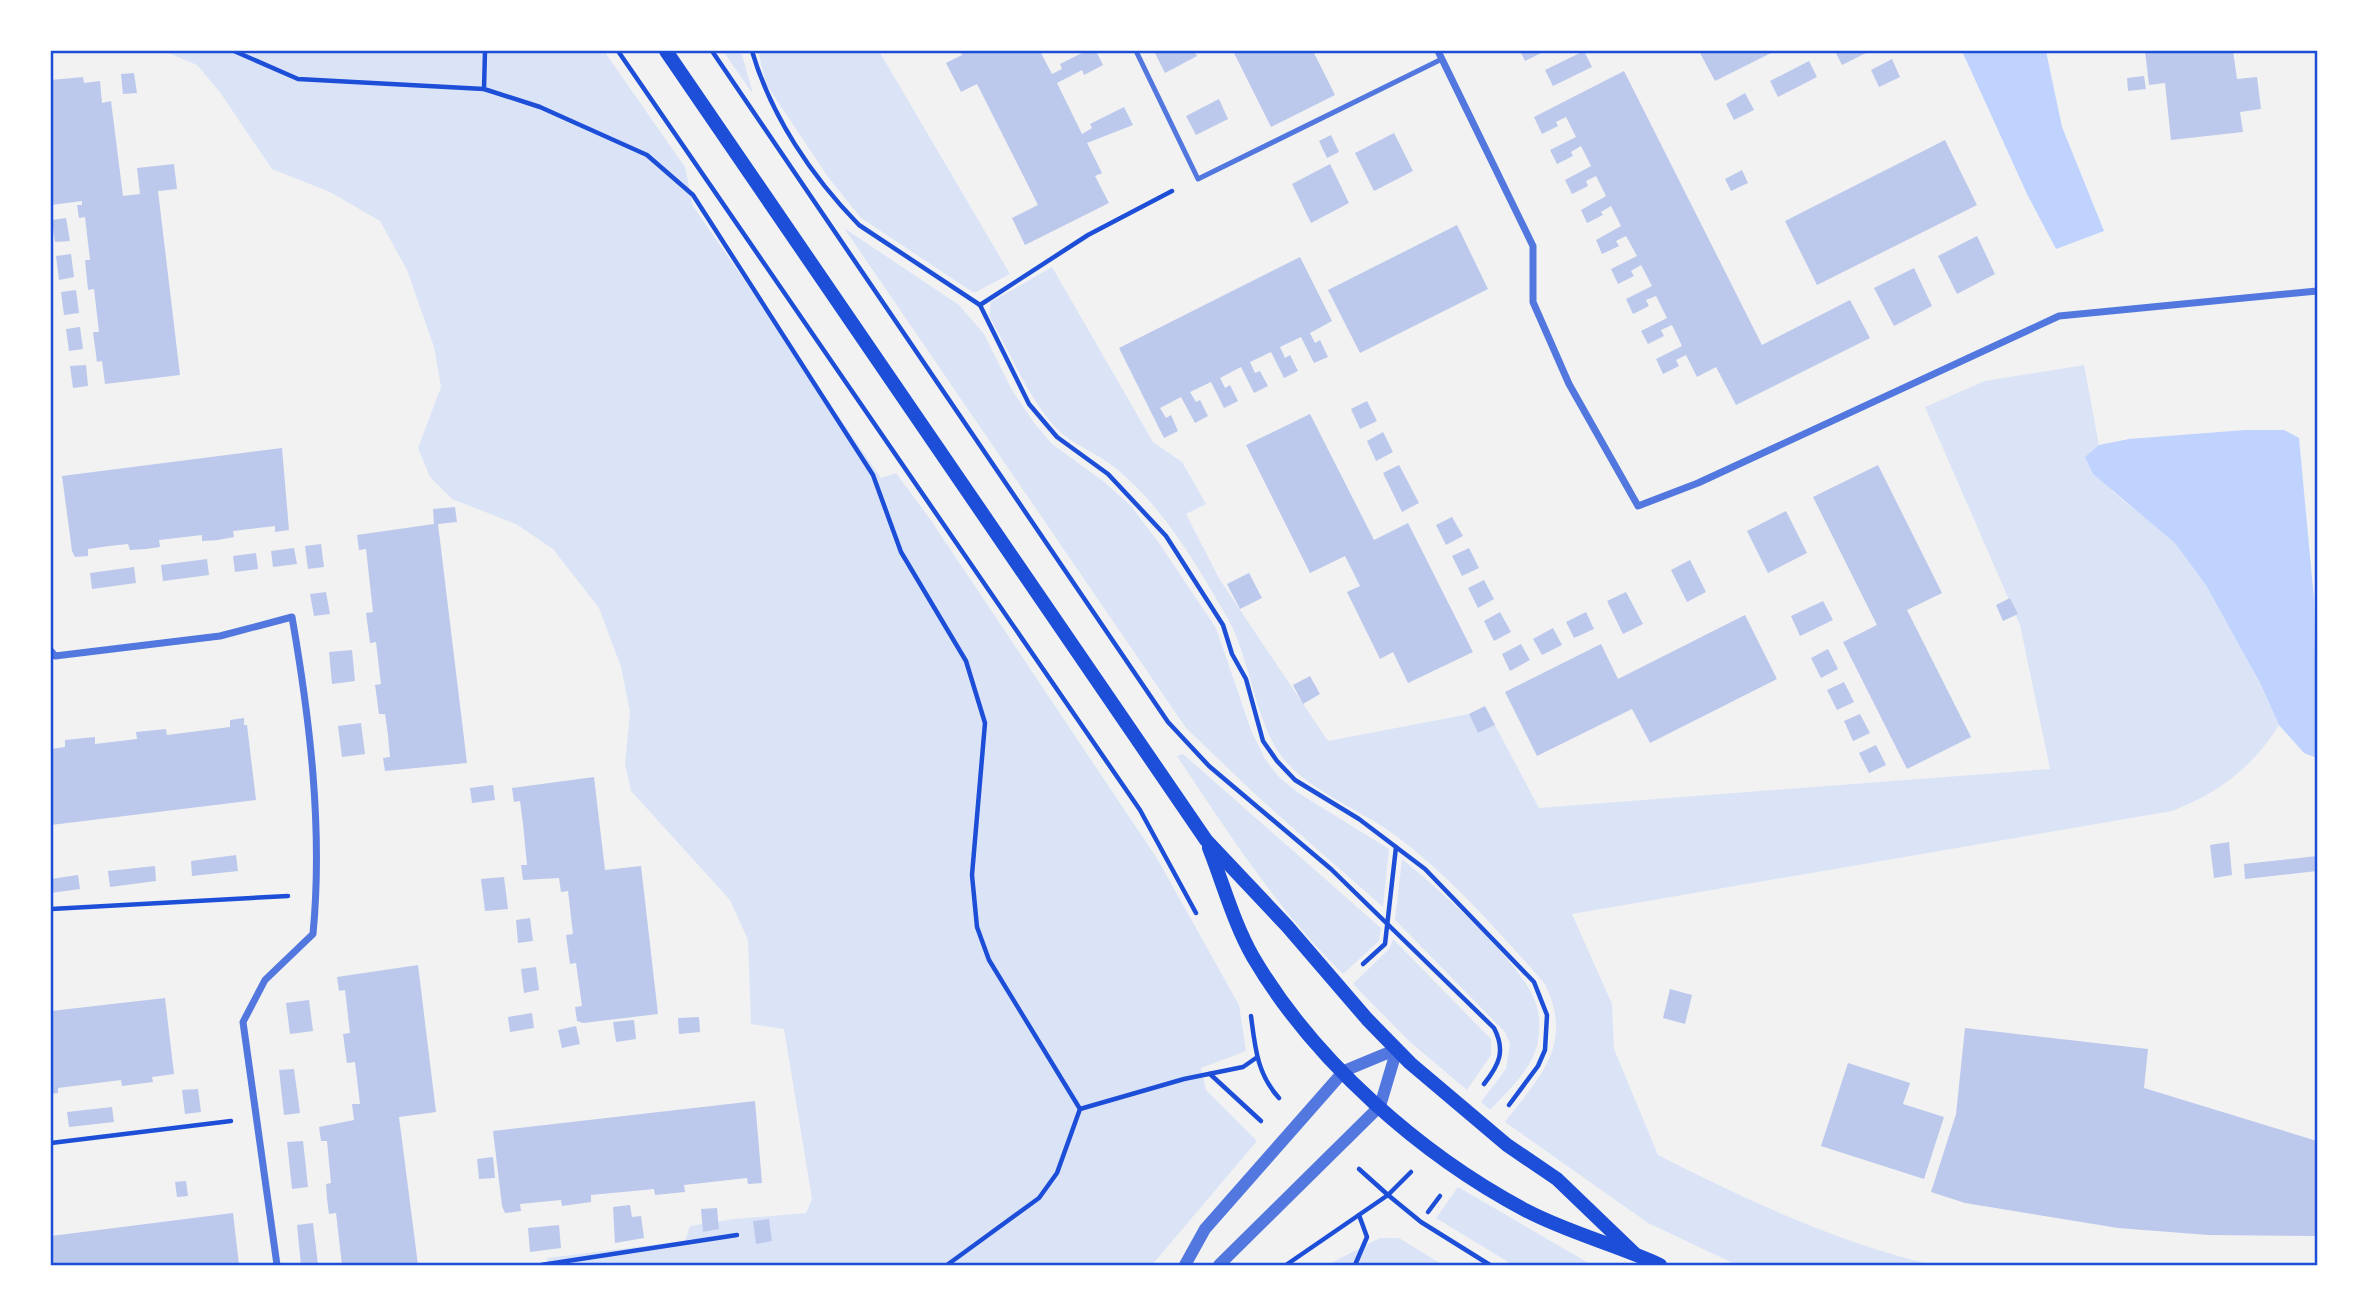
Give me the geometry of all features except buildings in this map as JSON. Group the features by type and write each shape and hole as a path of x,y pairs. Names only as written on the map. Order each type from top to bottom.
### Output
{"main road":[{"path":"666,51 1206,840 1397,1049 1507,1145 1557,1179 1634,1253"},
{"path":"1206,840 1252,956 1295,1016 1380,1107 1430,1150 1482,1186 1531,1213 1660,1265"}],"street":[{"path":"1440,55 1533,246 1533,302 1569,384 1638,506 1698,483 2059,316 2317,291"},
{"path":"51,651 55,656 220,636 292,617 309,714 317,894 313,934 265,980 243,1022 277,1265"},
{"path":"1185,1265 1205,1229 1344,1071 1397,1049"},
{"path":"1219,1265 1380,1107 1397,1049"}],"lane":[{"path":"1136,51 1198,178 1440,55"}],"path":[{"path":"234,51 298,79 484,89 540,107 647,155 693,195 873,475 901,552 966,661 985,723 972,875 977,927 989,960 1080,1109"},
{"path":"484,89 485,51"},
{"path":"752,51 769,97 801,152 842,208 859,225 980,306 1029,404 1057,437 1108,474 1166,536 1223,625 1232,654 1245,679 1263,741 1277,761 1295,780 1359,819 1396,846 1457,898 1534,982 1543,998 1547,1015 1545,1050 1538,1066 1506,1110"},
{"path":"980,306 1088,235 1198,178"},
{"path":"1356,971 1385,944 1396,846"},
{"path":"51,909 317,894"},
{"path":"1080,1109 1243,1067 1256,1058"},
{"path":"1210,1074 1283,1141"},
{"path":"947,1265 1039,1198 1056,1173 1080,1109"},
{"path":"51,1143 256,1118"},
{"path":"1286,1265 1388,1195 1421,1222 1490,1265"},
{"path":"1354,1265 1367,1237 1359,1215"},
{"path":"541,1265 737,1235"}],"shaded area":[{"path":"164,51 604,51 685,167 693,206 881,478 896,473 930,519 1158,860 1239,1005 1246,1051 1201,1068 1206,1090 1257,1141 1152,1265 548,1265 547,1258 685,1241 690,1226 806,1213 812,1199 784,1029 751,1024 748,940 730,900 631,791 625,764 630,712 621,667 599,608 553,549 516,524 452,499 430,477 418,448 441,387 434,347 407,270 380,221 330,192 272,169 219,91 197,65"},
{"path":"723,51 741,51 753,94"},
{"path":"758,51 879,51 1010,274 974,293 861,218 828,177 766,84"},
{"path":"844,228 959,305 984,334 1012,390 1052,444 1103,481 1131,506 1216,628 1251,730 1265,759 1279,777 1297,792 1389,849 1383,907 1259,798 1186,728"},
{"path":"1052,267 1153,442 1182,462 1206,504 1186,514 1220,580 1328,741 1469,714 1478,733 1495,725 1539,808 2050,769 2020,625 1925,407 1985,381 2084,365 2099,445 2086,457 2114,493 2164,532 2190,559 2219,604 2279,725 2246,766 2205,796 2172,811 1572,914 1612,1004 1614,1049 1658,1155 1793,1219 1862,1245 1934,1265 1737,1265 1648,1223 1505,1122 1541,1074 1555,1042 1553,1006 1545,984 1436,869 1395,835 1326,794 1289,765 1268,733 1243,655 1228,619 1178,537 1132,483 1107,462 1063,435 1037,403 989,316 991,302"},
{"path":"1183,754 1381,928 1379,941 1343,974 1319,950 1254,870 1177,756"},
{"path":"1402,859 1454,904 1491,941 1522,977 1534,999 1539,1023 1535,1051 1519,1078 1490,1110 1481,1102 1506,1069 1510,1044 1505,1032 1395,920"},
{"path":"1393,939 1491,1039 1491,1055 1467,1090 1409,1041 1353,984 1390,948"},
{"path":"1458,1187 1592,1265 1513,1265 1436,1218"},
{"path":"1380,1238 1399,1238 1443,1265 1327,1265"}],"water":[{"path":"1962,51 2046,51 2062,127 2104,231 2056,249 2027,194"},
{"path":"2245,430 2284,430 2299,438 2314,599 2317,758 2304,753 2279,725 2259,681 2206,585 2175,543 2093,474 2085,457 2099,445 2129,439"}]}
